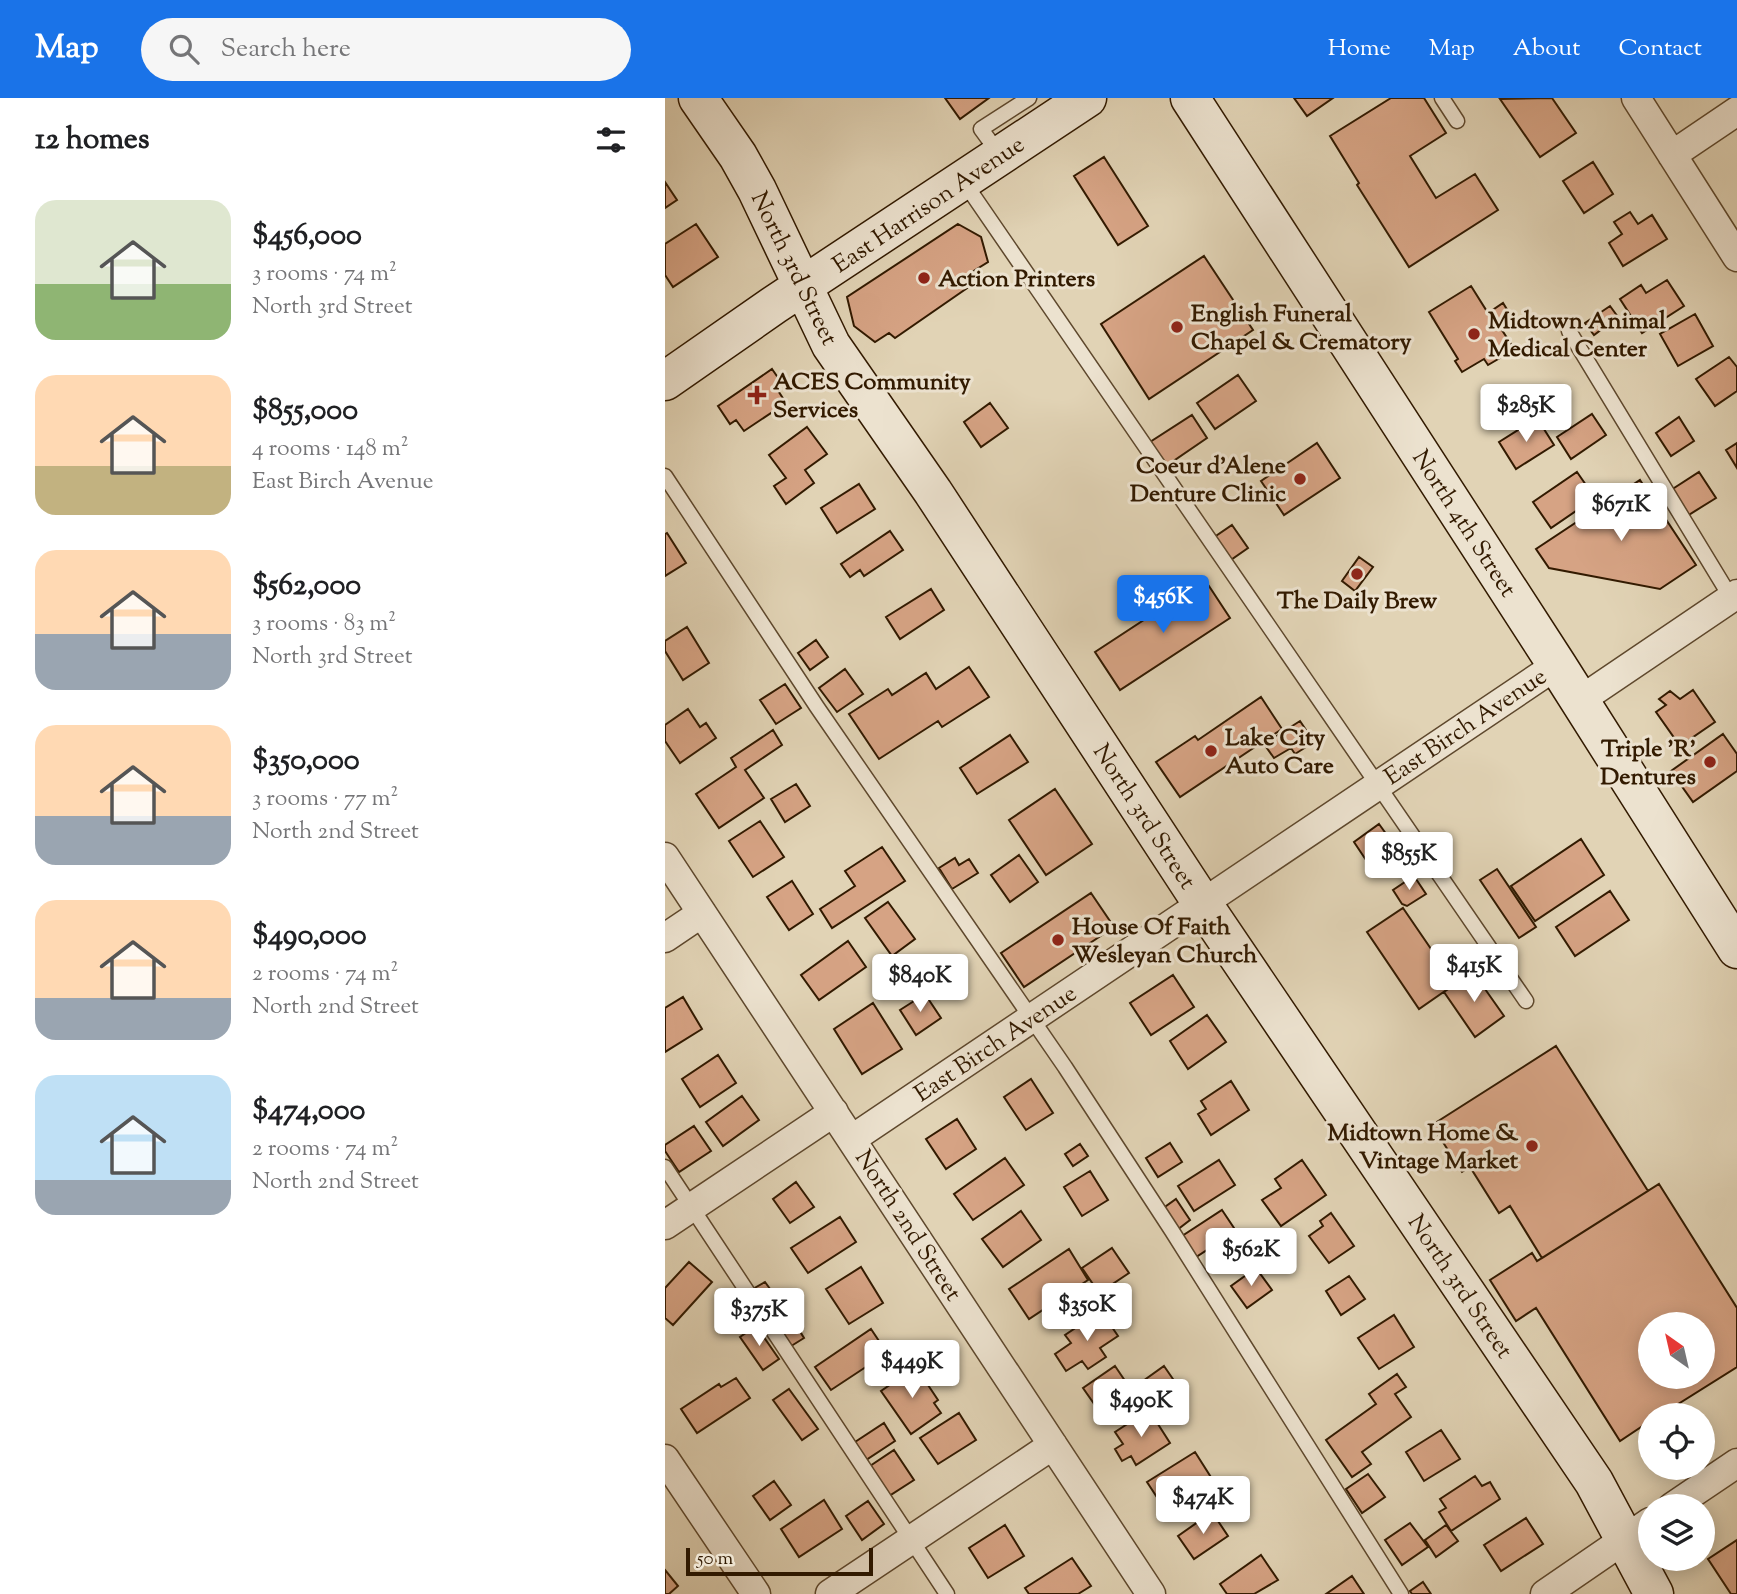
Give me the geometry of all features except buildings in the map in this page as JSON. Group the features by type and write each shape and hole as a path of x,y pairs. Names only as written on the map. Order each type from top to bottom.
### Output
{"main road":[{"name":"North 3rd Street","path":"698,98 738,156 757,190 831,345 933,492 1202,904 1594,1482 1637,1530 1654,1594"},
{"name":"East Harrison Avenue","path":"665,381 1087,98"},
{"name":"North 4th Street","path":"1190,98 1737,949"}],"street":[{"path":"1636,98 1737,257"},
{"path":"1672,155 1737,111"},
{"name":"East Birch Avenue","path":"1579,701 1735,600"},
{"name":"East Birch Avenue","path":"852,1139 1556,665"},
{"name":"North 2nd Street","path":"665,857 1151,1594"},
{"path":"665,938 702,913"},
{"path":"665,1225 834,1112"},
{"path":"830,1594 1053,1445"},
{"path":"665,1459 756,1594"},
{"path":"1691,1494 1737,1463"},
{"path":"1545,1594 1637,1530"}],"lane":[{"path":"1000,156 981,129 1029,98"},
{"path":"1442,98 1457,121"},
{"path":"963,181 1527,1001"},
{"path":"1569,331 1735,600"},
{"path":"665,476 817,707 1032,1018 1172,1231 1401,1594"},
{"path":"665,1167 947,1594"}],"place":[{"name":"Action Printers","path":"924,278"},
{"name":"English Funeral Chapel & Crematory","path":"1177,327"},
{"name":"Midtown Animal Medical Center","path":"1474,334"},
{"name":"ACES Community Services","path":"757,395"},
{"name":"Coeur d'Alene Denture Clinic","path":"1300,479"},
{"name":"The Daily Brew","path":"1357,574"},
{"name":"Lake City Auto Care","path":"1211,751"},
{"name":"Triple 'R' Dentures","path":"1710,762"},
{"name":"House Of Faith Wesleyan Church","path":"1058,940"},
{"name":"Midtown Home & Vintage Market","path":"1532,1146"}]}
